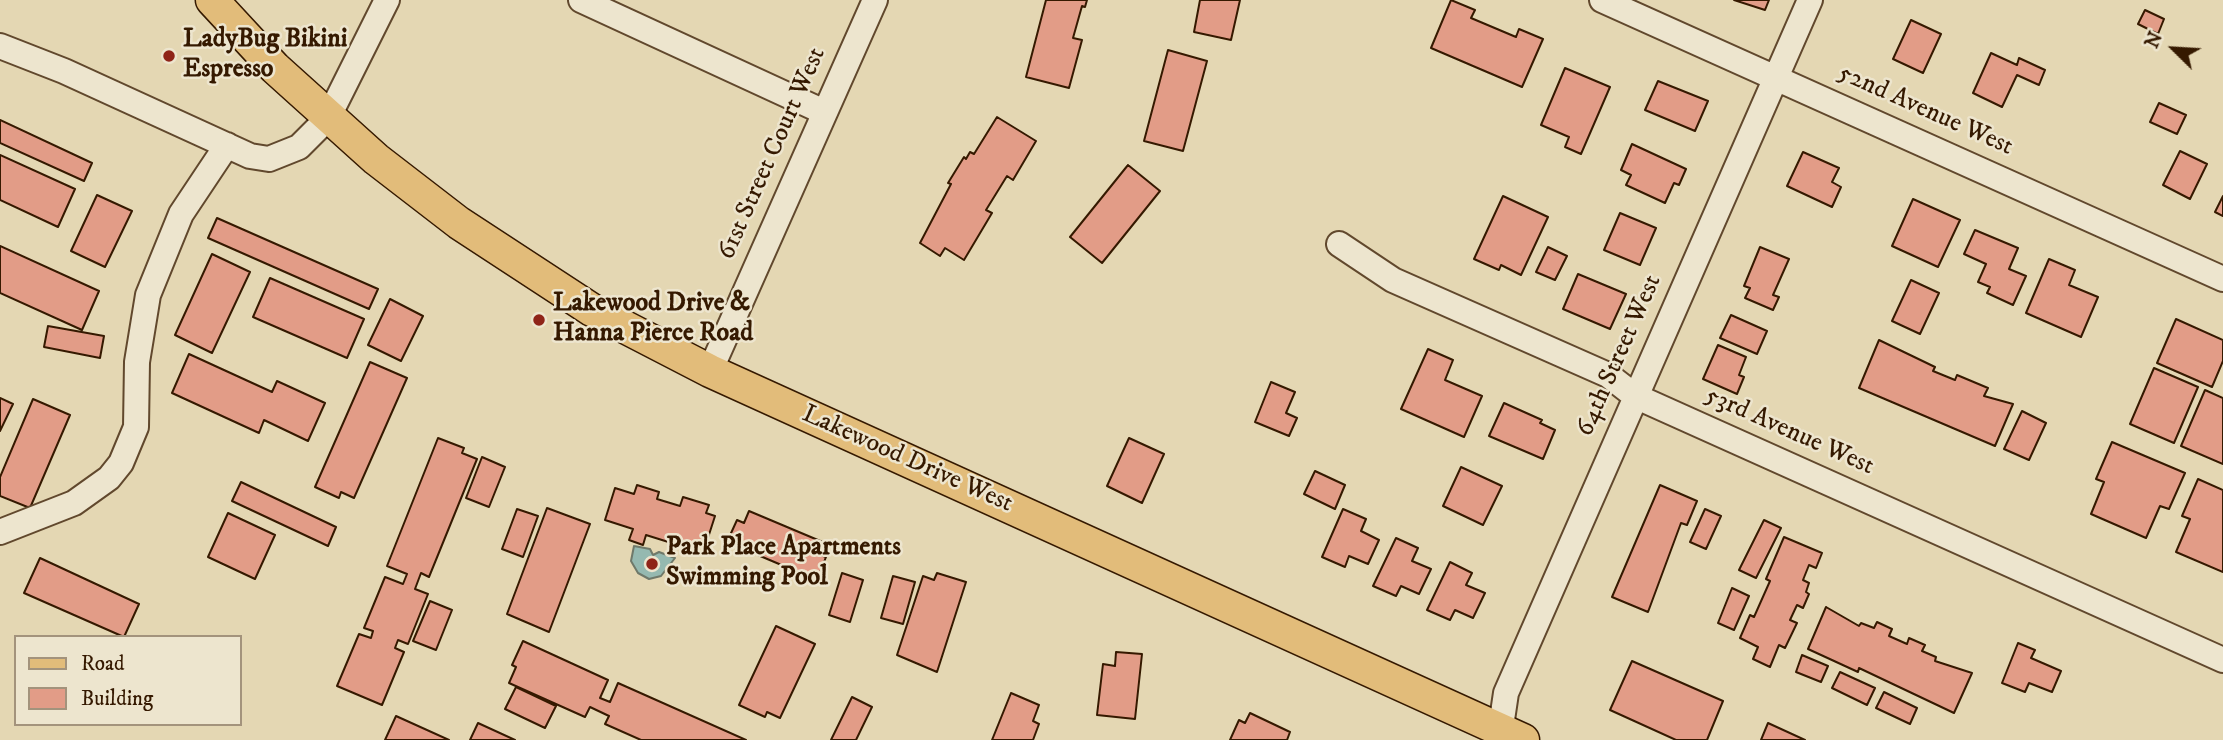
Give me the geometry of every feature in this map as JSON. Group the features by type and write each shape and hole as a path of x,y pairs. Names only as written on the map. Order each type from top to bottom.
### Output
{"main road":[{"name":"Lakewood Drive West","path":"212,0 275,68 328,118 459,223 534,275 592,310 710,371 1507,737"}],"street":[{"path":"0,46 64,71 227,145 260,158 278,158 299,147 328,118 387,0"},
{"path":"581,0 824,112"},
{"name":"61st Street Court West","path":"710,371 875,0"},
{"name":"52nd Avenue West","path":"1602,0 1775,75 2223,279"},
{"name":"64th Street West","path":"1507,737 1506,693 1810,0"},
{"path":"0,532 74,503 109,478 121,463 136,427 137,362 148,295 181,214 227,145"},
{"name":"53rd Avenue West","path":"1339,244 1393,280 1608,374 1635,396 2223,660"}],"water":[{"name":"Park Place Apartments Swimming Pool","path":"634,546 650,549 653,555 659,552 675,558 661,576 649,579 638,573 631,561"}],"building":[{"path":"1046,0 1087,0 1085,7 1082,6 1073,38 1082,40 1069,88 1026,77"},
{"path":"1200,0 1240,0 1231,40 1194,32"},
{"path":"1451,0 1475,10 1471,18 1516,37 1519,29 1543,39 1522,87 1431,48"},
{"path":"1734,0 1769,0 1765,10"},
{"path":"2145,10 2164,19 2158,34 2138,24"},
{"path":"1911,20 1941,34 1923,73 1893,59"},
{"path":"1168,50 1207,61 1183,151 1144,141"},
{"path":"1991,53 2017,65 2019,58 2045,70 2039,85 2017,75 2002,107 1973,93"},
{"path":"1565,68 1610,87 1581,154 1565,147 1569,137 1541,125"},
{"path":"1658,81 1708,101 1695,131 1645,110"},
{"path":"2159,103 2186,115 2177,134 2150,122"},
{"path":"997,117 1036,141 1013,180 1007,176 986,210 992,213 964,260 945,248 940,256 920,243 951,184 948,183 964,157 966,159 970,152 974,154"},
{"path":"0,120 92,163 84,181 0,143"},
{"path":"1632,144 1686,169 1679,185 1674,183 1665,203 1626,185 1631,175 1621,170"},
{"path":"2180,151 2207,164 2190,199 2163,185"},
{"path":"1803,152 1839,168 1832,182 1841,187 1832,207 1787,186"},
{"path":"0,155 75,189 58,227 0,200"},
{"path":"1128,165 1160,191 1102,263 1070,237"},
{"path":"97,195 132,211 105,267 71,251"},
{"path":"1503,196 1548,217 1521,275 1501,265 1499,270 1474,259"},
{"path":"2223,196 2223,216 2215,212"},
{"path":"1913,199 1960,220 1938,267 1892,246"},
{"path":"1620,213 1656,228 1640,265 1604,250"},
{"path":"217,218 378,289 369,309 208,238"},
{"path":"1975,230 2018,248 2009,269 2026,276 2013,305 1987,293 1990,287 1978,282 1986,264 1964,254"},
{"path":"0,246 99,291 82,330 0,293"},
{"path":"1548,247 1567,256 1555,280 1536,272"},
{"path":"1760,247 1789,259 1773,295 1779,297 1773,310 1745,298 1750,288 1744,286"},
{"path":"212,254 250,272 212,353 175,335"},
{"path":"2049,259 2075,270 2069,285 2098,297 2081,337 2026,313"},
{"path":"1578,274 1626,294 1610,329 1563,309"},
{"path":"270,278 364,319 347,358 253,317"},
{"path":"1911,280 1939,293 1920,334 1892,321"},
{"path":"390,299 423,316 401,361 368,345"},
{"path":"1731,315 1767,331 1757,354 1720,338"},
{"path":"2176,319 2223,340 2223,361 2212,387 2157,363"},
{"path":"48,326 104,336 100,358 44,347"},
{"path":"1879,340 1935,367 1933,371 1955,380 1957,375 1988,388 1984,396 2013,404 1995,446 1859,388"},
{"path":"1718,345 1746,357 1739,375 1744,377 1737,394 1703,379"},
{"path":"1428,349 1453,360 1445,380 1482,396 1464,437 1401,409"},
{"path":"189,354 272,392 277,381 325,403 308,441 264,420 259,433 172,393"},
{"path":"370,362 407,378 354,498 341,492 339,498 315,487"},
{"path":"2154,368 2198,387 2174,443 2130,424"},
{"path":"1271,382 1295,392 1286,413 1297,418 1289,436 1255,422"},
{"path":"2205,390 2223,398 2223,464 2181,446"},
{"path":"0,398 13,404 0,431"},
{"path":"33,399 70,415 30,508 0,496 0,477"},
{"path":"1504,403 1542,420 1540,423 1555,430 1543,459 1489,436"},
{"path":"2022,411 2046,423 2029,460 2004,449"},
{"path":"438,438 464,448 462,453 477,459 429,577 421,573 415,589 428,594 408,644 398,640 395,648 404,652 382,705 337,686 359,634 371,638 373,631 364,628 385,577 403,584 407,574 387,566"},
{"path":"1129,438 1164,454 1142,503 1107,486"},
{"path":"2112,442 2185,473 2169,509 2160,506 2146,538 2091,514 2104,482 2096,479"},
{"path":"482,457 505,467 489,507 466,498"},
{"path":"1461,467 1502,486 1483,525 1443,506"},
{"path":"1315,471 1345,485 1335,509 1304,494"},
{"path":"2198,479 2223,490 2223,572 2176,552 2190,519 2182,516"},
{"path":"241,482 336,527 328,546 232,501"},
{"path":"637,485 659,492 657,499 680,506 683,497 709,505 706,513 715,516 706,544 697,541 694,550 646,535 643,545 629,540 633,529 605,520 615,488 634,494"},
{"path":"1660,485 1697,501 1687,525 1681,523 1648,612 1612,597"},
{"path":"547,508 590,524 549,632 507,614"},
{"path":"517,509 538,516 523,557 502,549"},
{"path":"1343,509 1366,519 1361,531 1379,540 1368,564 1349,556 1345,567 1322,557"},
{"path":"1705,509 1721,516 1706,549 1690,542"},
{"path":"749,511 825,543 820,555 826,557 817,580 727,542 737,520 744,523"},
{"path":"228,513 275,535 255,579 208,557"},
{"path":"1764,520 1781,528 1756,578 1739,570"},
{"path":"1784,537 1822,553 1816,568 1809,565 1803,580 1809,583 1806,592 1809,594 1803,608 1797,605 1790,620 1797,623 1785,648 1779,645 1770,667 1753,659 1758,647 1740,638 1750,615 1754,617 1770,581 1766,579"},
{"path":"1396,538 1418,548 1412,561 1431,569 1419,594 1401,586 1396,596 1373,586"},
{"path":"40,558 139,604 125,635 119,635 24,593"},
{"path":"1450,562 1472,573 1466,585 1485,593 1473,618 1455,610 1450,620 1427,610"},
{"path":"842,573 863,580 850,622 829,615"},
{"path":"937,573 966,582 937,672 897,655 923,576 934,580"},
{"path":"893,576 915,582 903,624 881,618"},
{"path":"1732,588 1749,596 1734,630 1718,623"},
{"path":"430,601 452,610 436,650 413,641"},
{"path":"1826,607 1859,626 1861,623 1874,628 1877,622 1892,629 1889,636 1907,644 1909,638 1925,645 1922,651 1936,657 1935,661 1972,673 1954,713 1859,668 1858,672 1808,649"},
{"path":"776,626 815,644 780,718 767,712 765,717 739,705"},
{"path":"523,641 608,680 600,698 610,702 618,683 746,740 641,740 605,724 609,716 590,707 585,717 509,683 516,667 512,665"},
{"path":"2018,643 2035,650 2031,658 2061,671 2052,692 2029,683 2025,692 2002,683"},
{"path":"1116,652 1142,654 1135,719 1097,715 1103,664 1115,666"},
{"path":"1802,655 1828,666 1821,682 1796,672"},
{"path":"1632,661 1723,701 1707,740 1676,740 1610,710"},
{"path":"1840,672 1875,688 1867,705 1832,688"},
{"path":"516,687 556,706 545,728 505,709"},
{"path":"1884,692 1917,708 1910,724 1876,708"},
{"path":"1011,693 1039,705 1033,721 1039,724 1033,740 992,740"},
{"path":"852,697 872,707 856,740 831,740"},
{"path":"1250,713 1290,732 1287,740 1230,740 1239,720 1245,723"},
{"path":"396,716 449,740 385,740"},
{"path":"478,723 515,740 470,740"},
{"path":"1768,723 1805,740 1761,740"}],"place":[{"name":"LadyBug Bikini Espresso","path":"169,56"},
{"name":"Lakewood Drive & Hanna Pierce Road","path":"539,320"},
{"name":"Park Place Apartments Swimming Pool","path":"652,564"}]}
